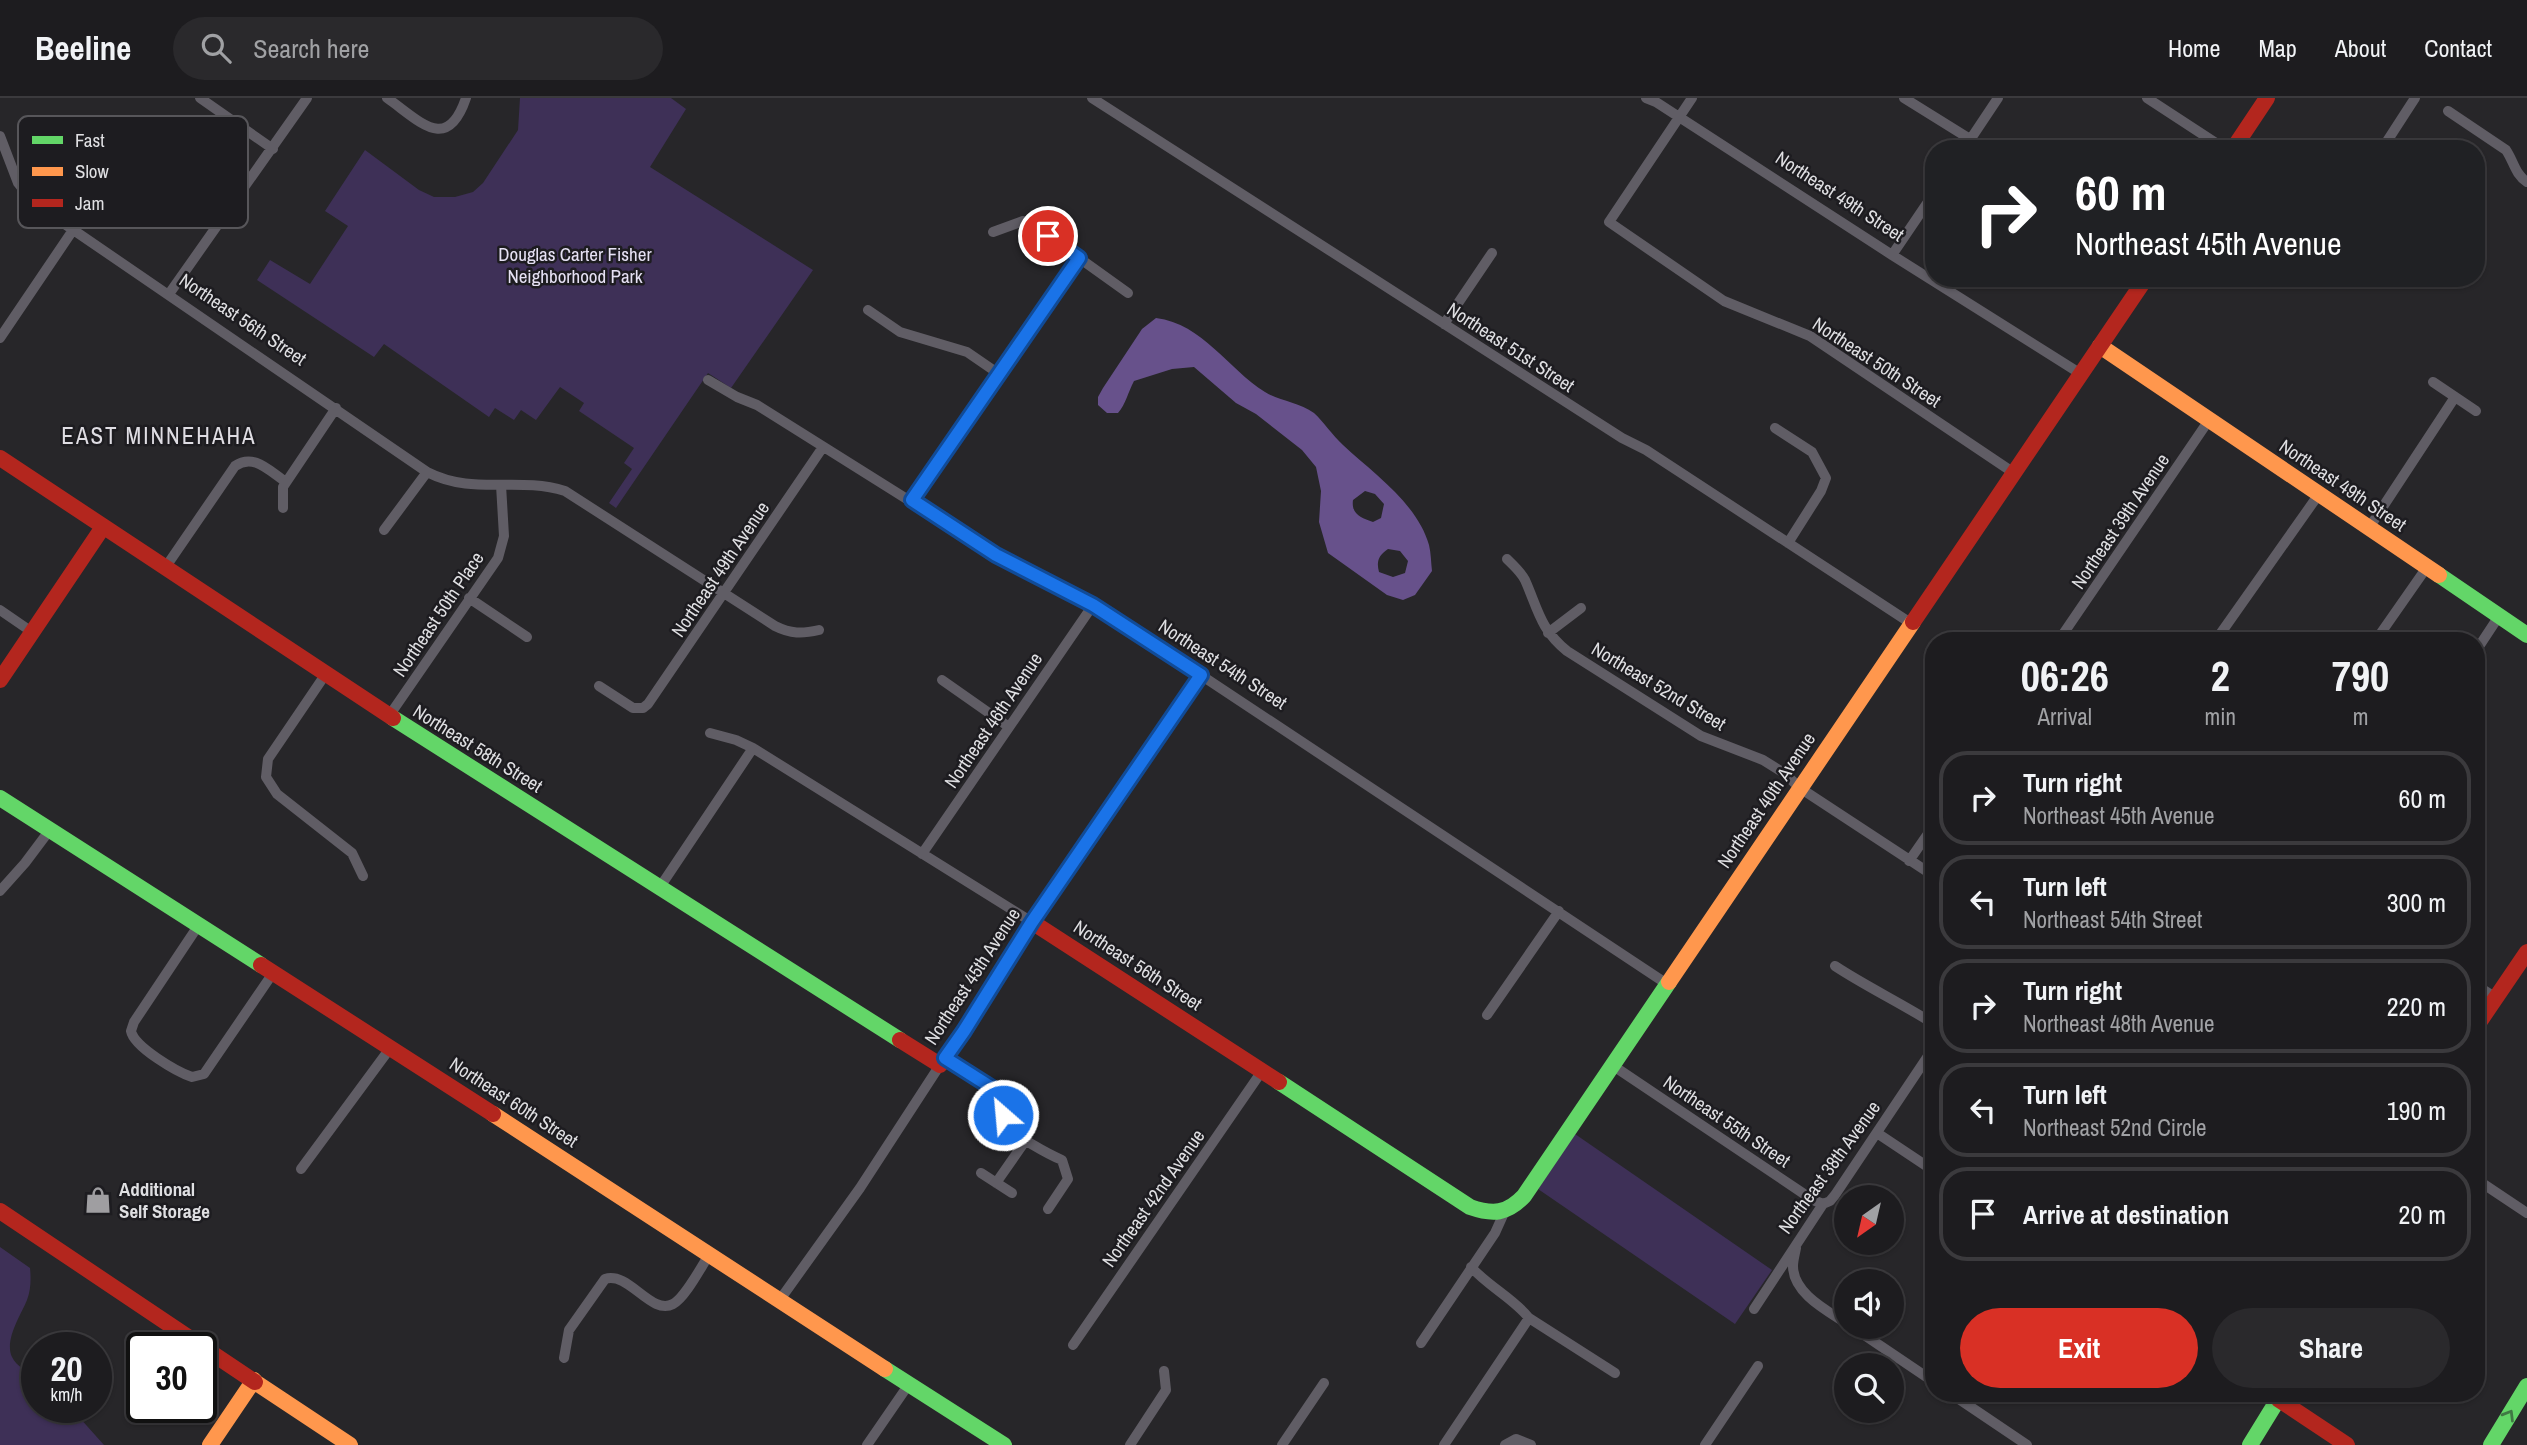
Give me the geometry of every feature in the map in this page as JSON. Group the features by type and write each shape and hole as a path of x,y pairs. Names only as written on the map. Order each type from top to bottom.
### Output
{"street":[{"path":"200,98 226,116"},
{"path":"248,184 307,98"},
{"path":"387,98 436,130 446,129 460,114 466,98"},
{"name":"Northeast 51st Street","path":"1091,98 1622,438 1646,450 1912,624"},
{"path":"1107,108 1114,98"},
{"name":"Northeast 49th Street","path":"1646,98 1657,102 1925,275"},
{"path":"1679,116 1692,98"},
{"path":"1904,98 1971,139 1998,98"},
{"path":"2147,98 2211,140"},
{"path":"2239,140 2267,98"},
{"path":"2388,140 2415,98"},
{"path":"2448,111 2506,150 2513,159 2515,170 2527,182"},
{"name":"Northeast 50th Street","path":"1679,116 1609,222 1724,301 1810,336 2014,473"},
{"path":"248,132 273,149"},
{"name":"Northeast 56th Street","path":"0,136 18,179"},
{"path":"1892,254 1925,206"},
{"path":"993,232 1023,221 1033,225 1128,293"},
{"name":"Northeast 56th Street","path":"70,228 427,472 454,484 501,485"},
{"path":"169,294 216,228"},
{"path":"0,338 73,230"},
{"path":"1444,324 1492,253"},
{"path":"912,500 1079,258"},
{"name":"Northeast 49th Street","path":"1944,287 2081,374"},
{"name":"Northeast 40th Avenue","path":"1421,1343 1495,1233 1504,1213 1513,1209 1521,1200 2140,287"},
{"path":"868,310 900,332 967,352 999,374"},
{"name":"Northeast 49th Street","path":"2100,346 2527,635"},
{"name":"Northeast 54th Street","path":"708,380 757,405 996,555 1093,605 1667,984"},
{"path":"2433,382 2476,411"},
{"path":"2369,528 2455,397"},
{"path":"283,508 283,487 336,408"},
{"name":"Northeast 39th Avenue","path":"2064,632 2209,420"},
{"path":"1774,428 1812,452 1826,478 1821,491 1787,543"},
{"name":"Northeast 49th Avenue","path":"599,686 634,708 642,708 654,697 823,447"},
{"name":"Northeast 58th Street","path":"0,458 389,716 942,1061"},
{"path":"165,568 235,466 245,460 253,460 286,482"},
{"path":"384,530 427,472"},
{"path":"501,485 531,484 565,491 789,633 802,634 820,630"},
{"name":"Northeast 50th Place","path":"389,716 502,550 501,485"},
{"path":"2222,632 2319,494"},
{"path":"0,680 103,527"},
{"name":"Northeast 52nd Street","path":"1507,559 1524,578 1539,620 1567,651 1701,736 1763,760 1784,773 1800,788 1925,871"},
{"path":"2382,632 2427,567"},
{"path":"469,598 527,637"},
{"name":"Northeast 46th Avenue","path":"922,854 1093,605"},
{"path":"1548,633 1581,608"},
{"path":"0,610 32,632"},
{"path":"2485,637 2499,616"},
{"path":"325,675 268,759 266,777 276,794 352,853 363,876"},
{"name":"Northeast 45th Avenue","path":"779,1301 860,1188 1032,922 1201,675"},
{"path":"942,681 1009,727"},
{"name":"Northeast 56th Street","path":"710,733 753,748 1032,922 1470,1206 1488,1213 1504,1213"},
{"path":"660,887 753,748"},
{"name":"Northeast 60th Street","path":"0,797 1004,1445"},
{"path":"0,891 49,831"},
{"path":"1909,861 1925,838"},
{"path":"1487,1014 1559,911"},
{"path":"198,926 134,1023 131,1034 138,1044 182,1072 192,1077 200,1076 207,1070 273,973"},
{"path":"2485,1014 2527,952"},
{"path":"1835,966 1868,988 1925,1018"},
{"path":"2485,991 2496,998"},
{"path":"301,1169 391,1047"},
{"path":"942,1061 1002,1097 1005,1124 1045,1153 1062,1160 1069,1179 1048,1209"},
{"name":"Northeast 38th Avenue","path":"1754,1309 1823,1204 1830,1202 1835,1195 1925,1061"},
{"name":"Northeast 55th Street","path":"1612,1065 1812,1200 1823,1204"},
{"name":"Northeast 42nd Avenue","path":"1073,1345 1262,1071"},
{"path":"1877,1133 1925,1165"},
{"path":"996,1183 1026,1140"},
{"path":"981,1173 1012,1193"},
{"path":"2485,1185 2527,1213"},
{"path":"0,1211 350,1445"},
{"path":"1797,1242 1793,1266 1797,1281 1820,1306 1834,1315"},
{"path":"564,1359 569,1330 604,1279 617,1278 659,1305 668,1306 679,1299 709,1255"},
{"path":"1471,1268 1482,1280 1521,1308 1529,1318 1615,1373"},
{"path":"1444,1445 1529,1318"},
{"path":"1871,1339 1925,1376"},
{"path":"1705,1445 1758,1366"},
{"path":"1130,1445 1166,1390 1164,1371"},
{"path":"210,1445 254,1380"},
{"path":"1282,1445 1324,1383"},
{"path":"867,1445 909,1384"},
{"path":"2491,1445 2527,1385"},
{"path":"1963,1402 2027,1445"},
{"path":"2250,1445 2272,1402"},
{"path":"2286,1402 2347,1445"},
{"path":"1505,1445 1516,1439 1531,1445"}],"green space":[{"name":"Douglas Carter Fisher Neighborhood Park","path":"520,98 671,98 686,109 650,167 813,270 731,388 708,373 616,508 609,503 632,469 624,463 634,448 579,411 584,403 560,387 536,420 521,410 514,420 495,408 489,417 384,344 374,357 257,280 270,260 310,284 348,226 325,211 365,150 419,190 434,197 455,197 473,192 483,183 518,130"},
{"path":"1575,1134 1772,1270 1735,1324 1538,1189"},
{"path":"0,1247 30,1268 31,1280 27,1300 10,1343 12,1357 21,1367 21,1423 84,1423 104,1445 0,1445"}],"shaded area":[{"path":"1156,318 1188,329 1265,392 1314,413 1339,441 1393,490 1423,530 1429,545 1432,571 1415,595 1403,600 1387,595 1328,553 1319,522 1321,491 1316,467 1302,450 1256,414 1236,403 1194,367 1172,369 1134,381 1118,413 1107,413 1098,405 1098,397 1103,388 1142,329","holes":["1365,491 1375,494 1384,504 1381,518 1373,522 1361,517 1354,509 1353,500","1388,549 1400,551 1408,561 1405,573 1393,577 1379,572 1379,559"]}],"traffic: fast":[{"path":"2439,575 2527,635"},
{"path":"393,718 900,1040"},
{"path":"0,798 261,965"},
{"path":"1279,1082 1470,1207 1493,1212 1506,1210 1524,1196 1669,982"},
{"path":"885,1369 1004,1445"},
{"path":"2491,1445 2527,1386"},
{"path":"2250,1445 2276,1402"}],"traffic: slow":[{"path":"2100,346 2439,575"},
{"path":"1669,982 1913,622"},
{"path":"493,1114 885,1369"},
{"path":"210,1445 254,1380"},
{"path":"255,1382 350,1445"}],"traffic: jam":[{"path":"2239,140 2267,98"},
{"path":"1913,622 2140,287"},
{"path":"0,458 393,718"},
{"path":"0,680 103,527"},
{"path":"900,1040 940,1065 1032,922 1279,1082"},
{"path":"2485,1014 2527,952"},
{"path":"261,965 493,1114"},
{"path":"0,1211 255,1382"},
{"path":"2282,1402 2347,1445"}],"place":[{"name":"Additional Self Storage","path":"98,1200"}],"district":[{"name":"EAST MINNEHAHA","path":"159,436"}],"route":[{"path":"1003,1115 1005,1105 997,1091 945,1058 1032,922 1201,675 1093,605 996,555 912,500 1079,258 1048,236"}]}
